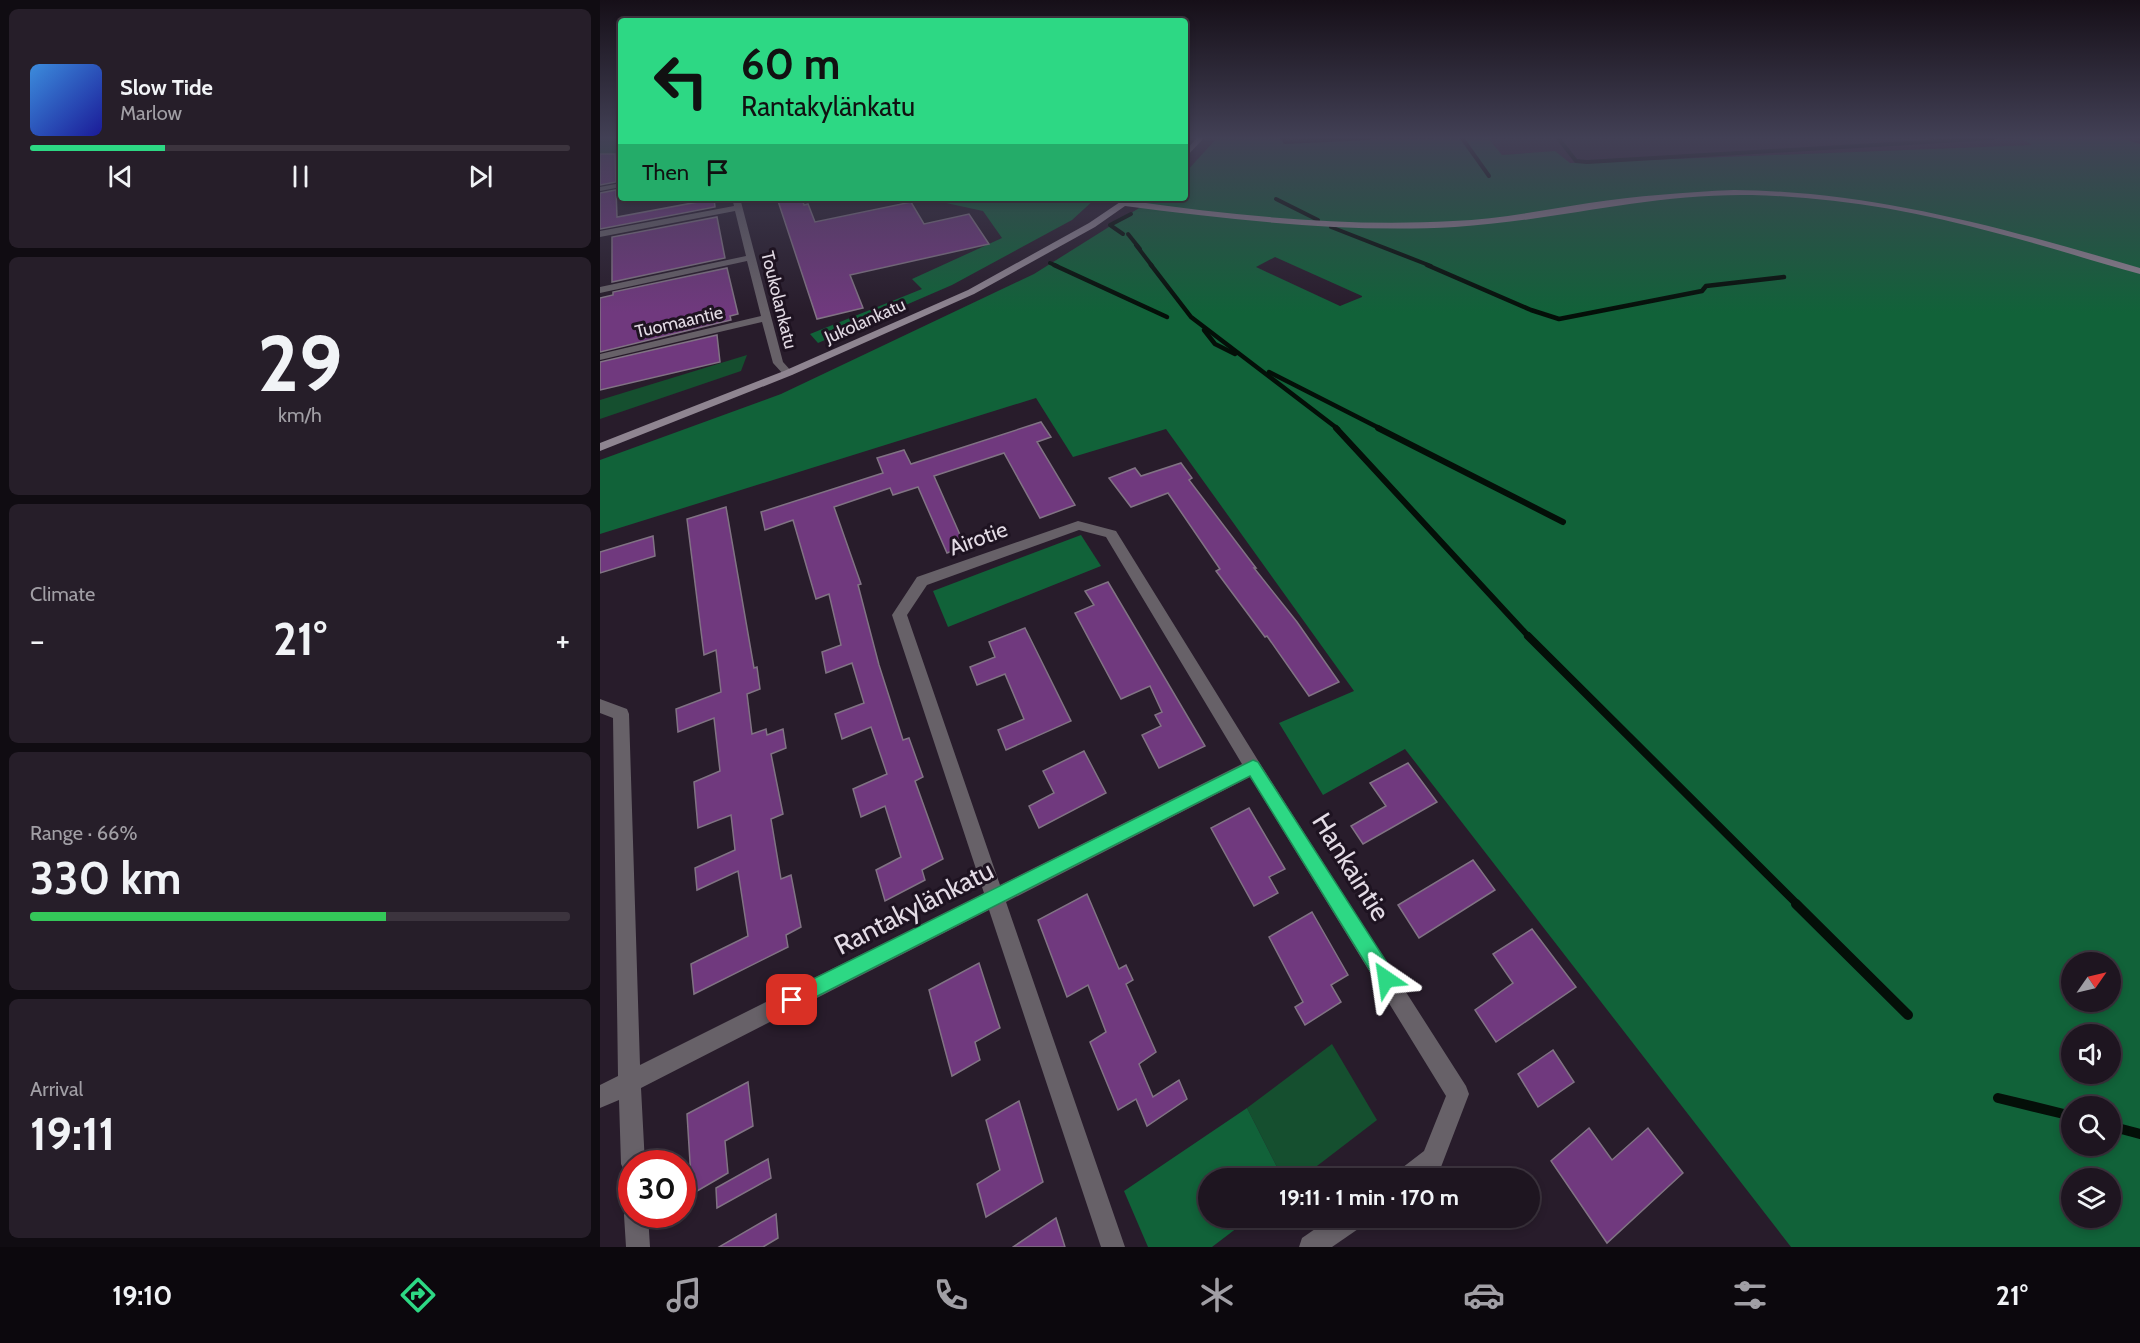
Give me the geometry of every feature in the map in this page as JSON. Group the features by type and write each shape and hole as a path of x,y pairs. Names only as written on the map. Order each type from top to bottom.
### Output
{"street":[{"path":"1128,201 1259,219 1390,225 1456,224 1668,196"},
{"path":"1813,196 1881,204 1943,215 1999,229 2140,271"},
{"name":"Jukolankatu","path":"600,447 788,373 971,292 1092,225 1128,201"},
{"path":"600,234 736,203"},
{"name":"Toukolankatu","path":"736,203 778,363 788,373"},
{"path":"600,290 752,257"},
{"name":"Tuomaantie","path":"600,357 766,318"},
{"name":"Airotie","path":"995,897 899,615 922,581 1078,525 1111,534 1253,767"},
{"path":"600,706 621,714 632,1150"},
{"name":"Rantakylänkatu","path":"600,1097 1253,767"},
{"name":"Hankaintie","path":"1253,767 1458,1094 1433,1159 1421,1168"},
{"path":"995,897 1113,1247"},
{"path":"637,1228 638,1247"},
{"path":"1311,1247 1338,1228"}],"green space":[{"path":"1188,196 2140,196 2140,1247 1791,1247 1405,749 1323,795 1279,723 1354,691 1166,429 1073,457 1036,398 600,534 600,460 781,394 1034,274 1150,201 1188,201","holes":["1275,257 1362,296 1340,306 1256,267"]},
{"path":"937,201 1093,201 1072,220 952,285 818,343 810,334 922,289 912,279 1002,238 983,211"},
{"path":"747,355 741,371 600,419 600,400"},
{"path":"1081,535 1101,566 948,627 933,591"},
{"path":"1332,1044 1377,1120 1314,1168 1277,1168 1247,1108"},
{"path":"1247,1108 1277,1168 1198,1168 1198,1228 1237,1228 1212,1247 1148,1247 1124,1191"}],"building":[{"path":"600,196 616,196 617,217 714,201 715,207 600,229"},
{"path":"778,201 803,201 804,205 808,204 815,222 911,202 924,224 969,214 989,244 850,275 863,308 817,319"},
{"path":"717,217 725,258 612,282 612,237"},
{"path":"727,268 738,314 730,316 731,320 600,352 600,298 613,295 613,292"},
{"path":"717,335 720,362 600,390 600,362"},
{"path":"1041,422 1051,437 1037,442 1075,505 1040,518 1004,453 934,476 965,546 947,553 918,487 893,495 890,488 834,507 861,584 858,585 879,665 903,740 909,738 923,777 915,781 943,859 922,870 925,880 885,901 876,870 901,857 885,806 861,817 853,789 887,774 871,727 842,739 835,714 864,703 852,663 826,673 822,652 841,645 829,594 816,599 793,520 765,530 761,512 883,473 877,458 904,450 911,464"},
{"path":"1181,463 1192,478 1189,480 1297,622 1339,682 1309,696 1267,636 1265,637 1216,571 1220,569 1168,493 1131,507 1109,478 1135,468 1141,476"},
{"path":"726,507 754,668 757,667 760,689 747,694 752,734 766,729 767,735 783,729 786,748 771,754 783,814 771,819 781,879 791,875 801,927 786,935 788,947 694,994 691,964 748,936 738,871 697,890 695,868 735,850 731,815 698,828 694,782 720,771 714,718 678,732 676,709 721,692 716,650 704,655 687,519"},
{"path":"653,536 655,556 600,573 600,552"},
{"path":"1108,582 1205,746 1159,768 1142,735 1161,726 1155,715 1162,712 1150,686 1121,699 1075,613 1094,605 1085,591"},
{"path":"1025,628 1071,721 1006,750 998,730 1024,719 1005,674 977,685 970,667 995,657 989,642"},
{"path":"1084,751 1106,793 1039,828 1029,806 1054,793 1043,771"},
{"path":"1408,763 1437,802 1363,844 1351,826 1386,806 1370,783"},
{"path":"1249,808 1285,869 1269,877 1278,893 1254,906 1211,828"},
{"path":"1473,860 1495,890 1419,938 1398,905"},
{"path":"1087,894 1119,969 1126,965 1133,980 1126,984 1156,1052 1139,1064 1153,1097 1179,1080 1187,1099 1147,1126 1136,1099 1118,1110 1090,1042 1106,1032 1088,985 1067,997 1038,920"},
{"path":"1312,912 1348,975 1331,985 1341,1002 1305,1025 1295,1007 1303,1002 1269,937"},
{"path":"1532,929 1576,987 1496,1042 1475,1010 1513,983 1493,954"},
{"path":"979,963 1000,1028 975,1042 980,1060 952,1076 929,990"},
{"path":"1553,1050 1574,1082 1538,1107 1518,1074"},
{"path":"748,1082 753,1126 725,1141 728,1173 696,1192 696,1150 689,1150 687,1114"},
{"path":"1019,1101 1043,1182 986,1217 977,1184 1000,1170 986,1120"},
{"path":"1589,1128 1612,1160 1648,1128 1683,1173 1607,1243 1551,1161"},
{"path":"768,1159 771,1178 717,1208 716,1188"},
{"path":"776,1214 778,1238 763,1247 719,1247"},
{"path":"1056,1218 1065,1247 1013,1247"}],"waterway":[{"path":"1276,199 1318,220"},
{"path":"1123,234 1110,225 1131,214"},
{"path":"1331,227 1431,266"},
{"path":"1128,234 1140,249"},
{"path":"1136,245 1152,266"},
{"path":"1050,263 1057,266"},
{"path":"1054,265 1167,317"},
{"path":"1151,265 1191,317 1338,429"},
{"path":"1427,265 1531,310 1559,319 1702,291 1706,286 1784,277"},
{"path":"1204,330 1215,344 1235,354"},
{"path":"1269,372 1381,429"},
{"path":"1336,428 1530,638"},
{"path":"1378,428 1563,522"},
{"path":"1530,638 1798,905"},
{"path":"1796,904 1908,1015"},
{"path":"1998,1098 2061,1113"},
{"path":"2121,1129 2140,1134"}],"route":[{"path":"792,1000 1253,767 1386,979"}]}
